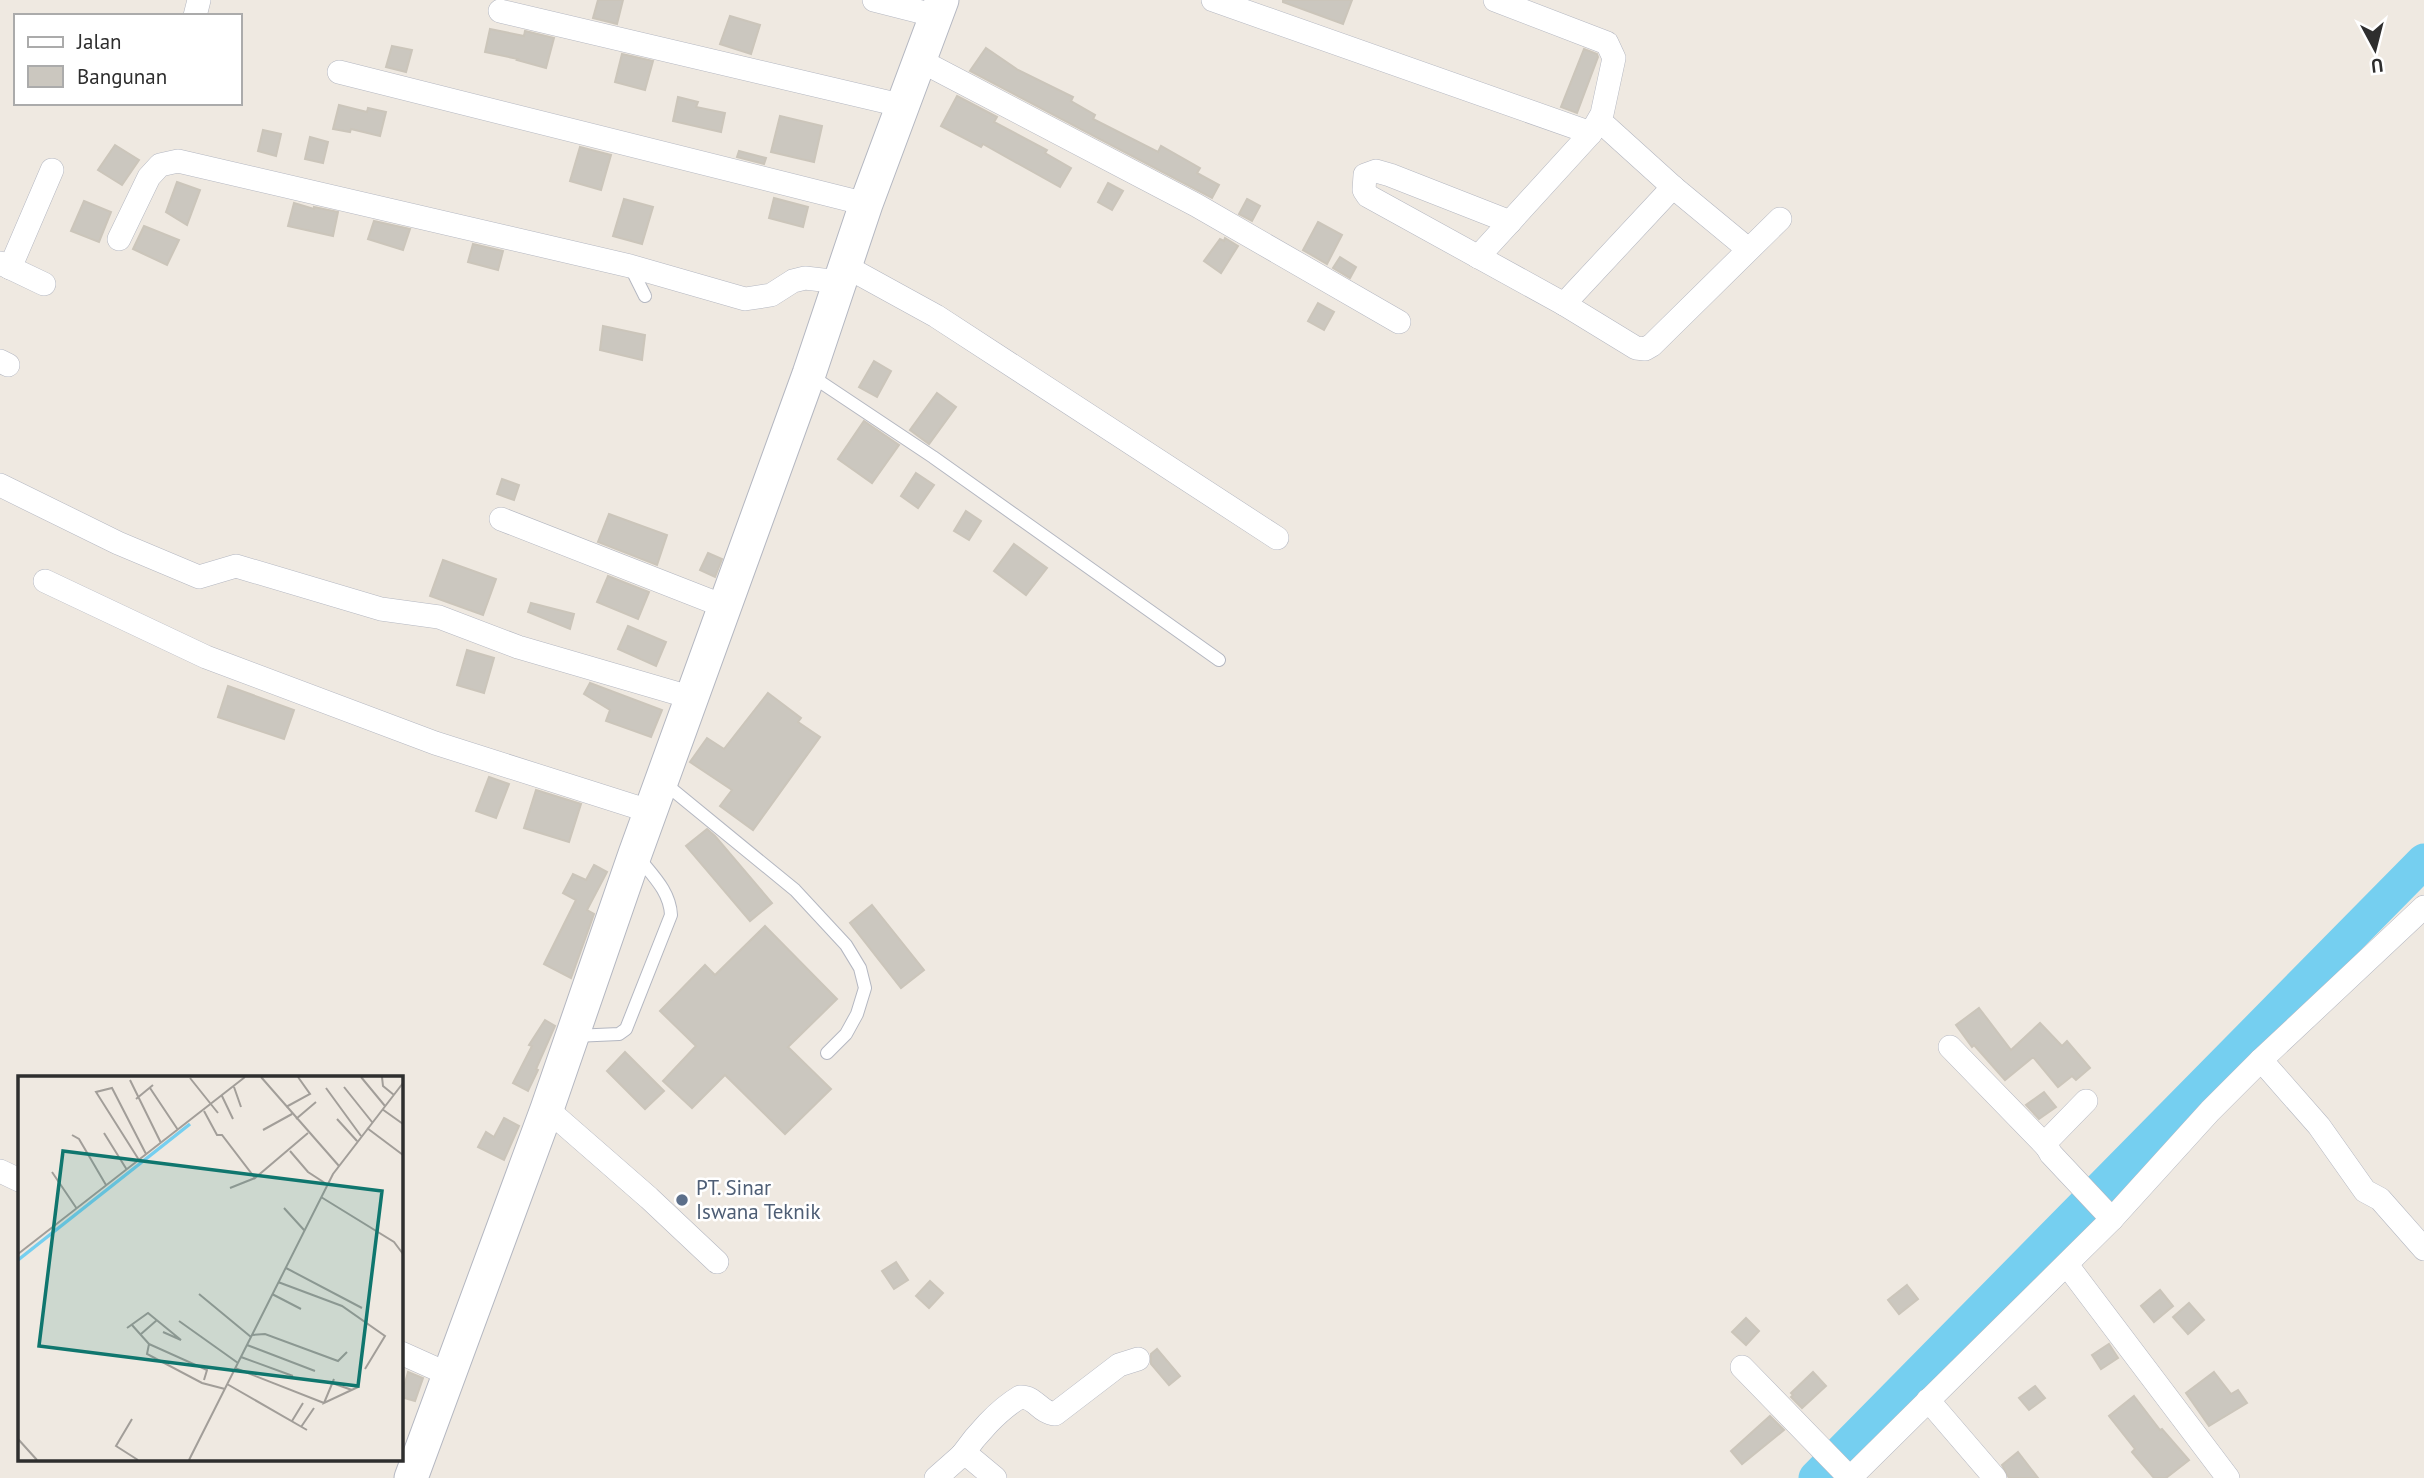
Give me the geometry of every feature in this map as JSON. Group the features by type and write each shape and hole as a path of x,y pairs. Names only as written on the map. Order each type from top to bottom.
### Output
{"street":[{"path":"415,1476 635,854 809,374 866,204 939,8 874,0"},
{"path":"1213,0 1595,127 1748,248"},
{"path":"1478,257 1595,127 1614,58 1607,43 1495,0"},
{"path":"500,11 904,106"},
{"path":"921,61 1196,205 1399,322"},
{"path":"339,72 866,204"},
{"path":"119,239 149,177 160,165 178,162 630,266 744,299 771,295 793,281 843,274 936,316 1277,538"},
{"path":"44,284 5,266 52,170"},
{"path":"1510,222 1390,175 1376,171 1365,174 1364,190 1368,196 1564,304 1636,348 1645,349 1780,219"},
{"path":"1564,304 1673,187"},
{"path":"0,485 118,543 199,577 236,566 381,609 439,617 518,647 693,698"},
{"path":"500,519 726,607"},
{"path":"45,581 218,662 435,743 657,797"},
{"path":"1742,1367 1849,1476 2112,1220 2210,1111 2261,1060 2424,907"},
{"path":"1950,1047 2047,1147 2112,1220"},
{"path":"2261,1060 2319,1126 2365,1191 2380,1199 2424,1249"},
{"path":"2047,1147 2048,1140 2086,1101"},
{"path":"547,1109 717,1262"},
{"path":"0,1171 18,1180"},
{"path":"2067,1265 2228,1478"},
{"path":"402,1353 450,1375"},
{"path":"936,1478 1020,1397 1030,1398 1045,1412 1055,1414 1119,1365 1138,1359"},
{"path":"1928,1400 1995,1478"},
{"path":"962,1455 971,1458 995,1478"}],"lane":[{"path":"630,266 645,296"},
{"path":"809,374 933,457 1219,660"},
{"path":"657,797 795,890 846,945 860,968 866,989 846,1034 827,1053"},
{"path":"572,1036 619,1034 626,1029 670,915 666,892 635,854"}],"building":[{"path":"598,0 623,0 617,24 593,18"},
{"path":"1283,0 1352,0 1343,24"},
{"path":"730,16 760,25 751,54 720,44"},
{"path":"490,29 524,36 525,31 554,38 546,68 485,52"},
{"path":"392,46 412,50 406,72 386,67"},
{"path":"986,48 1018,70 1073,97 1071,101 1095,115 1093,119 1158,152 1161,146 1200,168 1197,173 1219,185 1212,198 970,71"},
{"path":"1584,49 1597,54 1598,57 1577,113 1561,107"},
{"path":"622,54 653,61 645,90 615,82"},
{"path":"957,96 997,117 994,122 1047,150 1045,153 1071,168 1060,187 983,144 981,147 941,126"},
{"path":"678,97 698,102 696,107 725,113 721,132 673,121"},
{"path":"339,105 367,112 368,108 386,112 380,136 351,129 350,132 333,129"},
{"path":"780,116 822,126 814,162 771,152"},
{"path":"263,130 281,134 276,156 258,151"},
{"path":"310,137 328,142 323,163 305,159"},
{"path":"115,145 139,160 122,185 98,170"},
{"path":"580,147 611,155 601,190 570,181"},
{"path":"739,151 766,158 764,164 737,157"},
{"path":"177,182 200,190 187,225 166,212"},
{"path":"1108,183 1123,191 1112,210 1098,202"},
{"path":"774,198 808,207 803,227 769,218"},
{"path":"624,199 653,207 642,244 613,236"},
{"path":"1247,199 1260,206 1252,221 1239,214"},
{"path":"84,201 111,212 99,242 71,231"},
{"path":"294,203 338,212 333,236 288,226"},
{"path":"374,221 410,229 403,250 368,239"},
{"path":"1318,222 1342,235 1327,264 1303,250"},
{"path":"144,226 179,240 167,265 133,249"},
{"path":"1225,238 1238,246 1221,273 1204,261 1220,239 1224,241"},
{"path":"473,244 503,251 498,270 468,262"},
{"path":"1340,257 1356,267 1350,278 1333,268"},
{"path":"1318,303 1334,312 1324,330 1308,321"},
{"path":"603,326 645,335 642,360 600,350"},
{"path":"874,361 891,371 877,397 859,387"},
{"path":"937,393 956,407 929,444 910,430"},
{"path":"864,421 899,445 872,483 838,459"},
{"path":"916,473 934,485 918,508 901,496"},
{"path":"502,479 519,485 514,500 497,494"},
{"path":"966,511 981,521 969,540 954,531"},
{"path":"609,514 667,535 657,565 598,542"},
{"path":"1014,544 1047,568 1026,595 994,571"},
{"path":"708,553 722,559 715,577 700,570"},
{"path":"443,560 496,579 483,615 430,596"},
{"path":"608,576 649,592 638,619 597,602"},
{"path":"531,603 574,614 570,629 528,612"},
{"path":"628,626 666,642 656,666 618,649"},
{"path":"467,650 494,658 484,693 457,685"},
{"path":"590,683 662,710 651,737 606,721 610,710 584,694"},
{"path":"228,686 294,710 284,739 218,717"},
{"path":"768,693 801,718 798,722 820,737 753,830 720,806 732,790 690,762 707,738 724,749"},
{"path":"489,777 509,784 496,818 476,811"},
{"path":"536,790 581,804 569,842 524,828"},
{"path":"707,829 772,903 750,921 686,846"},
{"path":"594,865 607,872 587,910 594,914 571,978 544,964 576,900 563,893 573,874 586,880"},
{"path":"872,905 924,970 901,988 850,923"},
{"path":"765,926 837,999 788,1047 831,1089 785,1134 725,1075 692,1108 663,1081 696,1046 660,1011 705,965 715,975"},
{"path":"1979,1008 2011,1050 2040,1023 2062,1046 2067,1041 2090,1068 2076,1080 2072,1076 2058,1087 2032,1058 2005,1080 1974,1045 1972,1047 1956,1025"},
{"path":"545,1020 555,1026 528,1091 513,1083 532,1046 529,1045"},
{"path":"625,1052 664,1091 645,1109 607,1071"},
{"path":"2044,1092 2056,1107 2039,1119 2026,1105"},
{"path":"504,1118 519,1126 504,1160 478,1147 486,1132 494,1137"},
{"path":"896,1262 908,1280 894,1289 882,1271"},
{"path":"930,1281 943,1293 929,1308 916,1296"},
{"path":"1907,1285 1918,1299 1899,1314 1888,1300"},
{"path":"2160,1290 2173,1306 2154,1322 2141,1306"},
{"path":"2189,1303 2204,1320 2188,1334 2173,1317"},
{"path":"1746,1318 1759,1331 1746,1345 1732,1332"},
{"path":"2109,1344 2118,1358 2101,1369 2092,1355"},
{"path":"1157,1349 1180,1376 1169,1385 1151,1364 1151,1354"},
{"path":"408,1372 423,1378 415,1401 402,1397"},
{"path":"1813,1372 1826,1386 1802,1408 1791,1397 1791,1393"},
{"path":"2214,1372 2231,1394 2238,1390 2247,1403 2209,1426 2186,1393"},
{"path":"2035,1386 2045,1398 2029,1410 2019,1398"},
{"path":"2134,1396 2160,1430 2162,1429 2189,1460 2166,1478 2154,1478 2132,1452 2135,1449 2109,1416"},
{"path":"1770,1416 1784,1430 1742,1464 1731,1451"},
{"path":"2018,1452 2038,1478 2009,1478 2002,1465"}],"waterway":[{"path":"1816,1478 2424,861"}],"place":[{"name":"PT. Sinar Iswana Teknik","path":"682,1200"}]}
